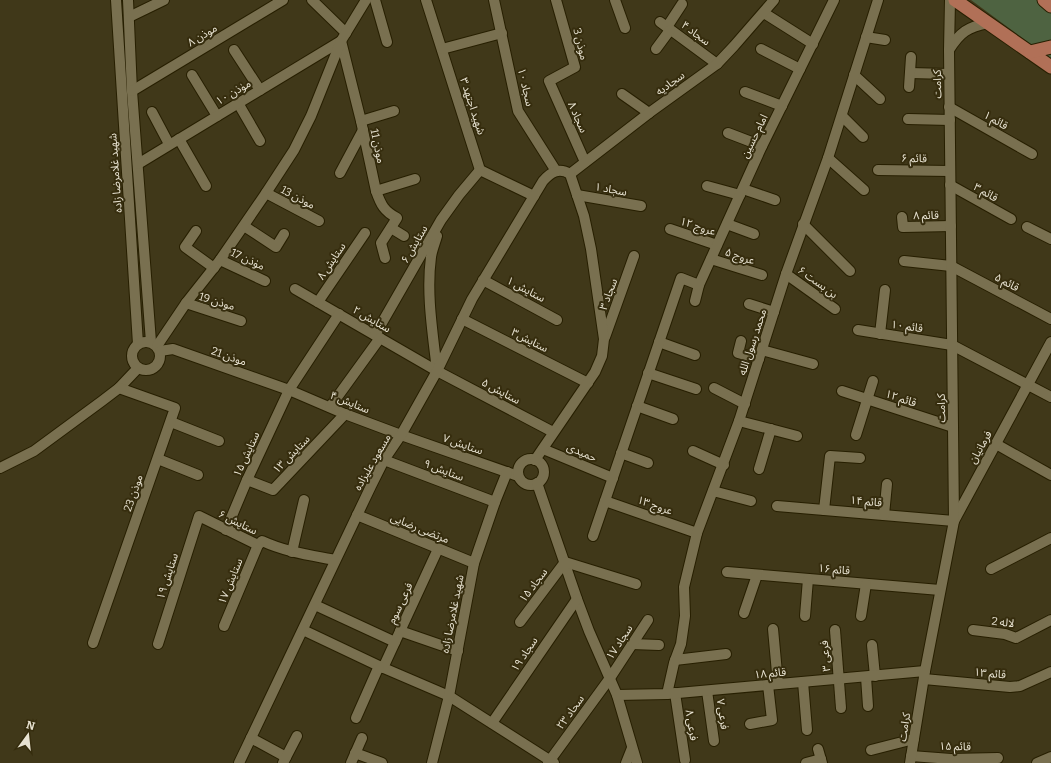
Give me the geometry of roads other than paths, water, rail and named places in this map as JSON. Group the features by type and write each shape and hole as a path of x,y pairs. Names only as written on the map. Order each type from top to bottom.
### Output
{"main road":[{"path":"955,0 1051,67"},
{"path":"1044,0 1051,6"},
{"path":"1030,52 1051,47"}],"street":[{"name":"شهید غلامرضا زاده","path":"116,0 138,344"},
{"path":"128,0 132,91 138,164 156,347 160,359 157,366 151,370 138,368 133,362 131,356 133,349 138,344 144,342 156,347"},
{"path":"129,17 164,0"},
{"name":"موذن ۸","path":"132,91 283,0"},
{"path":"312,0 344,37"},
{"path":"156,347 186,303 217,264 244,226 303,134 344,37 366,0"},
{"path":"375,0 387,42"},
{"name":"شهید اجتهد ۳","path":"426,0 480,170"},
{"name":"سجاد ۱۰","path":"494,0 518,111 556,171"},
{"name":"موذن 3","path":"549,81 575,67 556,0"},
{"path":"615,0 625,28"},
{"name":"سجادیه","path":"570,174 717,64 774,0"},
{"name":"امام حسین","path":"695,301 699,285 762,146 834,0"},
{"name":"محمد رسول الله","path":"671,694 675,660 681,644 685,616 684,587 697,533 724,465 745,404 786,274 842,116 878,0"},
{"name":"کرامت","path":"911,759 924,675 954,521 949,74 950,0"},
{"path":"656,49 666,26 682,4"},
{"path":"764,13 813,44"},
{"path":"949,50 962,32 973,26 988,23"},
{"name":"سجاد ۴","path":"666,26 717,64"},
{"path":"442,49 502,33"},
{"path":"866,36 885,40"},
{"name":"موٰذن ۱۰","path":"138,164 344,37"},
{"name":"موذن 11","path":"344,37 376,191 380,202 387,213 397,218 391,228"},
{"path":"761,49 800,69"},
{"path":"234,50 260,90"},
{"path":"909,87 910,57"},
{"path":"910,73 949,74"},
{"path":"192,75 217,116"},
{"path":"854,75 880,99"},
{"name":"سجاد ۸","path":"549,81 585,162"},
{"path":"745,92 782,106"},
{"path":"622,94 650,113"},
{"path":"238,103 260,141"},
{"name":"قائم ۱","path":"950,107 1032,154"},
{"path":"340,173 362,126 394,111"},
{"path":"152,112 169,144"},
{"path":"842,116 863,137"},
{"path":"908,119 950,120"},
{"path":"728,133 762,146"},
{"path":"179,138 206,186"},
{"path":"828,158 864,190"},
{"path":"480,170 534,196"},
{"name":"ستایش ۶","path":"378,336 441,220 480,170"},
{"name":"قائم ۶","path":"878,170 950,171"},
{"path":"535,460 598,366 602,356 604,339 591,249 584,216 570,174 565,171 556,171"},
{"name":"مسعود علیزاده","path":"239,763 384,460 401,435 437,371 483,280 543,181 548,175 556,171"},
{"path":"376,191 414,179"},
{"name":"قائم ۳","path":"950,185 1011,219"},
{"path":"707,186 775,200"},
{"name":"موذن 13","path":"266,193 319,221"},
{"name":"سجاد ۱","path":"577,196 641,206"},
{"path":"437,371 431,321 430,275 431,256 441,220"},
{"name":"قائم ۸","path":"902,222 951,226"},
{"path":"727,224 754,234"},
{"path":"804,224 850,271"},
{"path":"244,226 276,246 284,234"},
{"path":"1027,227 1051,239"},
{"path":"385,258 381,243 391,228 404,236"},
{"name":"عروج ۱۲","path":"670,229 717,245"},
{"name":"موٰذن 17","path":"196,231 184,247 217,264 265,281"},
{"name":"ستایش ۸","path":"318,302 365,233"},
{"name":"سجاد ۳","path":"604,339 634,256"},
{"name":"عروج ۵","path":"711,259 762,275"},
{"path":"904,261 951,266"},
{"name":"قائم ۵","path":"951,266 1051,319"},
{"name":"بن بست ۶","path":"786,274 835,309"},
{"path":"593,536 681,278 699,285"},
{"name":"ستایش ۱","path":"483,280 557,320"},
{"name":"ستایش ۲","path":"295,289 437,371"},
{"path":"880,334 885,290"},
{"name":"موذن 19","path":"186,303 241,321"},
{"path":"749,304 774,312"},
{"path":"289,390 339,314"},
{"name":"ستایش۳","path":"462,319 588,383"},
{"name":"قائم ۱۰","path":"858,330 952,345"},
{"path":"330,407 378,336"},
{"path":"741,341 738,352 813,364"},
{"path":"659,342 696,355"},
{"name":"فرمانیان","path":"954,521 1051,342"},
{"path":"952,345 1051,397"},
{"name":"موذن 21","path":"156,347 173,349 289,390"},
{"path":"0,468 34,450 119,388 138,368"},
{"name":"ستایش ۵","path":"437,371 553,432"},
{"path":"648,373 696,389"},
{"path":"856,435 874,381"},
{"name":"موذن 23","path":"93,643 176,408 119,388"},
{"path":"714,388 745,404"},
{"name":"ستایش ۴","path":"289,390 345,414 401,435"},
{"name":"ستایش ۱۵","path":"226,530 247,480 289,390"},
{"name":"قائم ۱۲","path":"842,391 953,427"},
{"path":"637,406 673,419"},
{"name":"ستایش ۱۳","path":"247,480 273,490 345,414"},
{"path":"739,421 796,436"},
{"path":"171,422 219,441"},
{"path":"759,469 771,429"},
{"name":"ستایش ۷","path":"401,435 518,476"},
{"path":"996,444 1051,475"},
{"name":"حمیدی","path":"543,448 613,478"},
{"path":"693,451 724,465"},
{"path":"621,453 648,463"},
{"path":"824,510 830,456 860,458"},
{"path":"158,459 198,475"},
{"path":"530,459 535,460 540,463 543,468 541,480 532,485 526,484 521,481 518,476 518,470 524,461 530,459"},
{"name":"ستایش ۹","path":"384,460 495,502"},
{"name":"شهید غلامرضا زاده","path":"433,763 449,696 474,563 507,472"},
{"path":"537,483 589,631 617,695 637,763"},
{"path":"884,515 887,484"},
{"path":"713,491 751,501"},
{"path":"292,552 304,500"},
{"name":"عروج ۱۳","path":"605,501 697,533"},
{"name":"قائم ۱۴","path":"777,506 954,521"},
{"name":"مرتضی رضایی","path":"357,515 474,563"},
{"name":"ستایش ۶","path":"199,516 258,545 262,541 292,552 335,560"},
{"name":"ستایش ۱۹","path":"158,644 199,516"},
{"path":"992,569 1051,538"},
{"name":"ستایش ۱۷","path":"224,626 258,545"},
{"name":"فرعی سوم","path":"356,718 395,642 438,548"},
{"path":"564,562 636,584"},
{"name":"سجاد ۱۵","path":"520,622 564,562"},
{"name":"قائم ۱۶","path":"727,572 940,590"},
{"path":"744,613 757,575"},
{"path":"805,616 808,579"},
{"path":"862,616 866,584"},
{"name":"سجاد ۱۹","path":"492,723 577,599"},
{"path":"315,605 395,642"},
{"name":"سجاد ۱۷","path":"610,678 648,620"},
{"name":"لاله 2","path":"973,630 1005,634 1016,638 1051,620"},
{"path":"750,724 772,720 772,629"},
{"path":"303,630 381,667 449,696 550,762"},
{"name":"فرعی ۳","path":"835,630 841,708"},
{"path":"400,631 458,651"},
{"path":"632,644 659,645"},
{"path":"868,706 872,645"},
{"path":"675,660 726,654"},
{"name":"قائم ۱۳","path":"924,675 1020,686 1051,672"},
{"name":"قائم ۱۸","path":"617,695 671,694 871,676 924,675"},
{"name":"سحاد ۲۳","path":"550,762 610,678"},
{"path":"803,682 806,730"},
{"name":"فرعی ۷","path":"707,691 714,741"},
{"name":"فرعی ۸","path":"671,694 685,760"},
{"path":"251,738 284,760 297,736"},
{"path":"351,763 362,738"},
{"path":"871,750 914,739"},
{"path":"626,763 632,748"},
{"path":"355,753 382,763"},
{"path":"806,763 821,757"},
{"path":"1037,763 1051,757"},
{"name":"قائم ۱۵","path":"911,759 998,758"}]}
